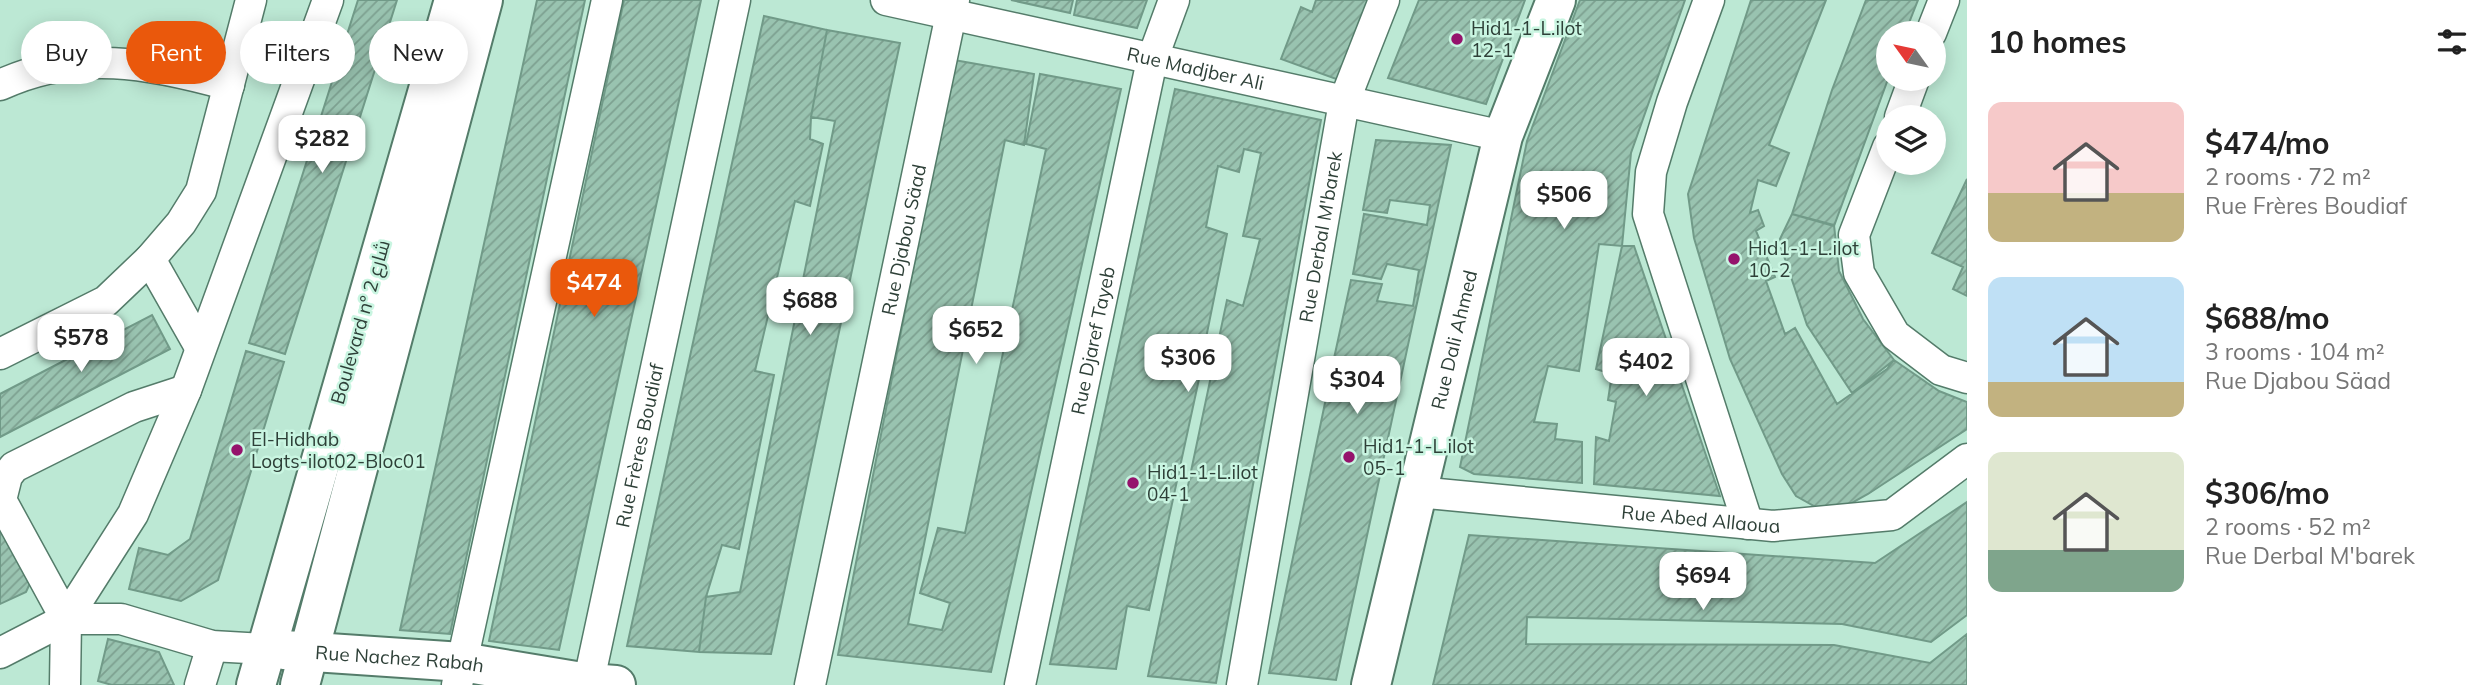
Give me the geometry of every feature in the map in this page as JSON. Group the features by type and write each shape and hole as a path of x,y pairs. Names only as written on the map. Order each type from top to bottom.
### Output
{"main road":[{"name":"Boulevard n° شارع 2","path":"261,667 454,0"},
{"name":"Boulevard n° شارع 2","path":"305,668 483,0"},
{"name":"Rue Dali Ahmed","path":"1371,685 1503,136 1556,0"},
{"name":"Rue Nachez Rabah","path":"261,667 459,673 597,684"}],"street":[{"path":"0,354 106,301 150,259 181,223 201,191 251,0"},
{"path":"66,619 133,514 186,390 328,0"},
{"path":"459,673 607,0"},
{"name":"Rue Frères Boudiaf","path":"597,684 734,0"},
{"name":"Rue Madjber Ali","path":"886,0 953,7 1152,60 1503,136"},
{"name":"Rue Djaref Tayeb","path":"1020,685 1152,60 1174,0"},
{"name":"Rue Derbal M'barek","path":"1242,685 1344,102 1384,0"},
{"path":"1709,0 1672,102 1651,172 1648,214 1748,524"},
{"path":"1936,21 1944,0"},
{"name":"Rue Djabou Säad","path":"810,685 953,7"},
{"path":"2,80 31,71 106,61 169,68 229,85"},
{"path":"1877,175 1854,235 1858,272 1895,335 1941,370 1967,378"},
{"path":"150,259 200,347"},
{"path":"65,685 66,619 1,500 7,477 14,467 114,416 186,390"},
{"name":"Rue Abed Allaoua","path":"1417,492 1773,526 1892,515 1967,458"},
{"path":"0,653 66,619 121,619 212,646 261,667"},
{"path":"200,685 212,646"}],"building":[{"path":"358,0 397,0 390,21 369,21 370,84 285,354 249,343 331,84 355,84 355,21 351,21"},
{"path":"537,0 585,0 450,634 400,630"},
{"path":"624,0 701,0 559,650 489,641"},
{"path":"1011,0 1073,0 1070,13"},
{"path":"1077,0 1147,0 1137,28 1074,15"},
{"path":"1316,0 1369,0 1339,80 1281,59 1301,7 1312,12"},
{"name":"Hid1-1-L.ilot 12-1","path":"1419,0 1525,0 1486,104 1388,78"},
{"path":"1580,0 1685,0 1631,153 1622,246 1599,244 1579,371 1548,366 1534,422 1557,424 1555,439 1582,442 1582,483 1474,474 1460,467 1527,141"},
{"name":"Hid1-1-L.ilot 10-2","path":"1751,0 1826,0 1769,145 1789,153 1776,186 1758,180 1750,213 1758,210 1764,226 1756,231 1775,277 1766,281 1785,334 1795,328 1837,404 1887,369 1894,360 1939,391 1967,402 1967,429 1868,494 1830,515 1796,496 1782,474 1730,359 1694,238 1688,194"},
{"name":"Hid1-1-L.ilot 10-2","path":"1866,0 1918,0 1910,21 1876,21 1876,91 1884,91 1878,105 1876,105 1876,112 1834,226 1792,214 1832,90"},
{"path":"764,16 827,30 811,117 810,139 823,144 810,206 795,201 755,371 774,375 739,549 722,545 706,597 699,652 627,646"},
{"path":"827,30 900,43 771,654 699,652 706,597 740,592 835,121 811,117"},
{"path":"954,60 1034,74 1024,145 1005,140 908,624 942,630 950,603 920,593 938,528 965,533 1046,149 1026,144 1040,74 1121,89 991,672 838,655"},
{"name":"Hid1-1-L.ilot 04-1","path":"1175,89 1321,120 1216,683 1148,676 1227,300 1243,306 1260,239 1243,236 1261,153 1244,149 1239,172 1218,166 1206,227 1227,234 1206,338 1213,340 1206,379 1199,379 1149,610 1127,606 1116,669 1050,664"},
{"name":"Hid1-1-L.ilot 05-1","path":"1376,140 1451,145 1336,680 1269,673 1331,374 1364,381 1366,368 1333,363 1351,280 1382,284 1377,301 1413,306 1419,270 1387,264 1381,279 1353,274 1364,214 1427,225 1430,205 1390,200 1387,213 1363,210"},
{"path":"1967,179 1967,296 1953,289 1963,267 1932,253"},
{"path":"1792,214 1834,225 1839,271 1863,319 1894,360 1852,393 1807,325 1779,241"},
{"path":"1622,246 1634,246 1720,496 1594,484 1596,437 1609,441 1616,402 1608,400 1612,374 1596,369"},
{"path":"152,315 170,349 0,437 0,394"},
{"name":"El-Hidhab Logts-ilot02-Bloc01","path":"246,351 284,362 218,580 181,601 129,589 139,548 168,555 190,539"},
{"path":"1967,502 1967,615 1931,642 1842,624 1527,617 1526,644 1834,645 1930,663 1967,634 1967,685 1433,685 1469,535 1875,563"},
{"path":"0,523 32,579 26,592 0,604"},
{"path":"108,639 159,652 174,685 112,685 98,681"}],"place":[{"name":"Hid1-1-L.ilot 12-1","path":"1457,39"},
{"name":"Hid1-1-L.ilot 10-2","path":"1734,259"},
{"name":"El-Hidhab Logts-ilot02-Bloc01","path":"237,450"},
{"name":"Hid1-1-L.ilot 05-1","path":"1349,457"},
{"name":"Hid1-1-L.ilot 04-1","path":"1133,483"}]}
